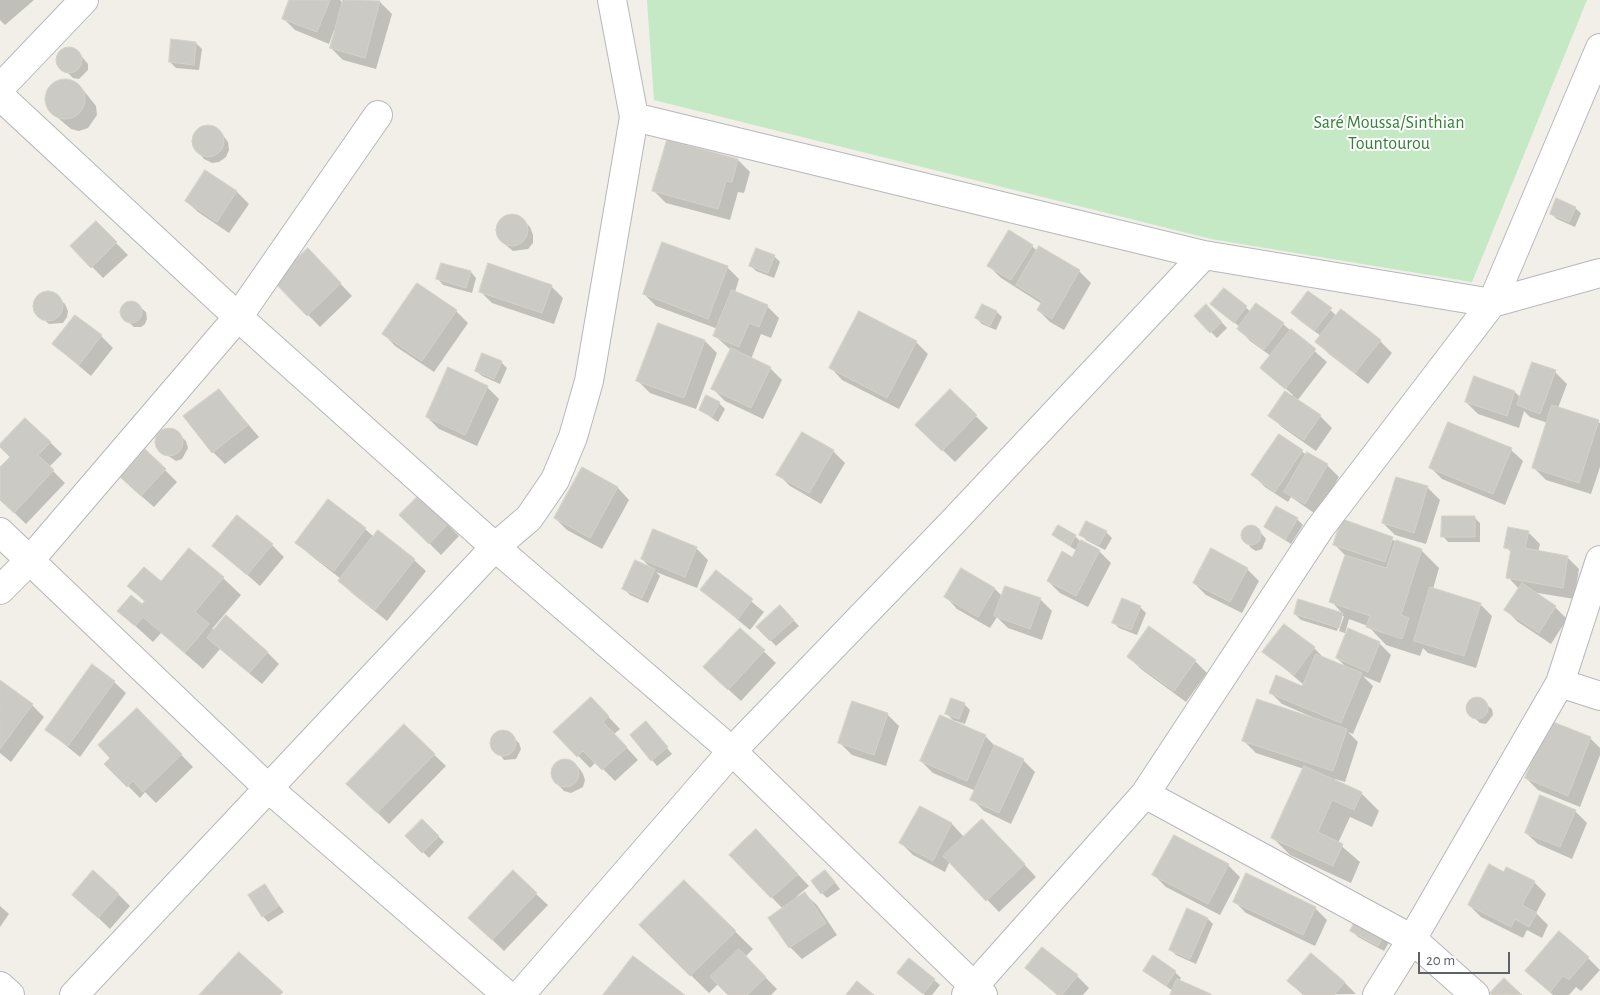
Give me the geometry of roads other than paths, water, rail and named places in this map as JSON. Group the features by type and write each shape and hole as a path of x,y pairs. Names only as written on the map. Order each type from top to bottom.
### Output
{"street":[{"path":"0,88 84,0"},
{"path":"74,995 495,547 529,518 555,480 572,437 589,381 634,117 610,0"},
{"path":"0,96 238,317 495,547 732,751 974,992 1145,794 1320,528 1492,302 1600,48"},
{"path":"0,590 30,560 238,317 378,115"},
{"path":"634,117 1204,255 1492,302 1600,273"},
{"path":"520,995 732,751 951,524 1204,255"},
{"path":"0,532 268,788 507,995"},
{"path":"1376,995 1412,939 1560,683 1600,560"},
{"path":"1560,683 1600,696"},
{"path":"1145,794 1412,939 1476,995"},
{"path":"0,986 10,995"}],"park label":[{"name":"Saré Moussa/Sinthian Tountourou","path":"1389,133"}]}
